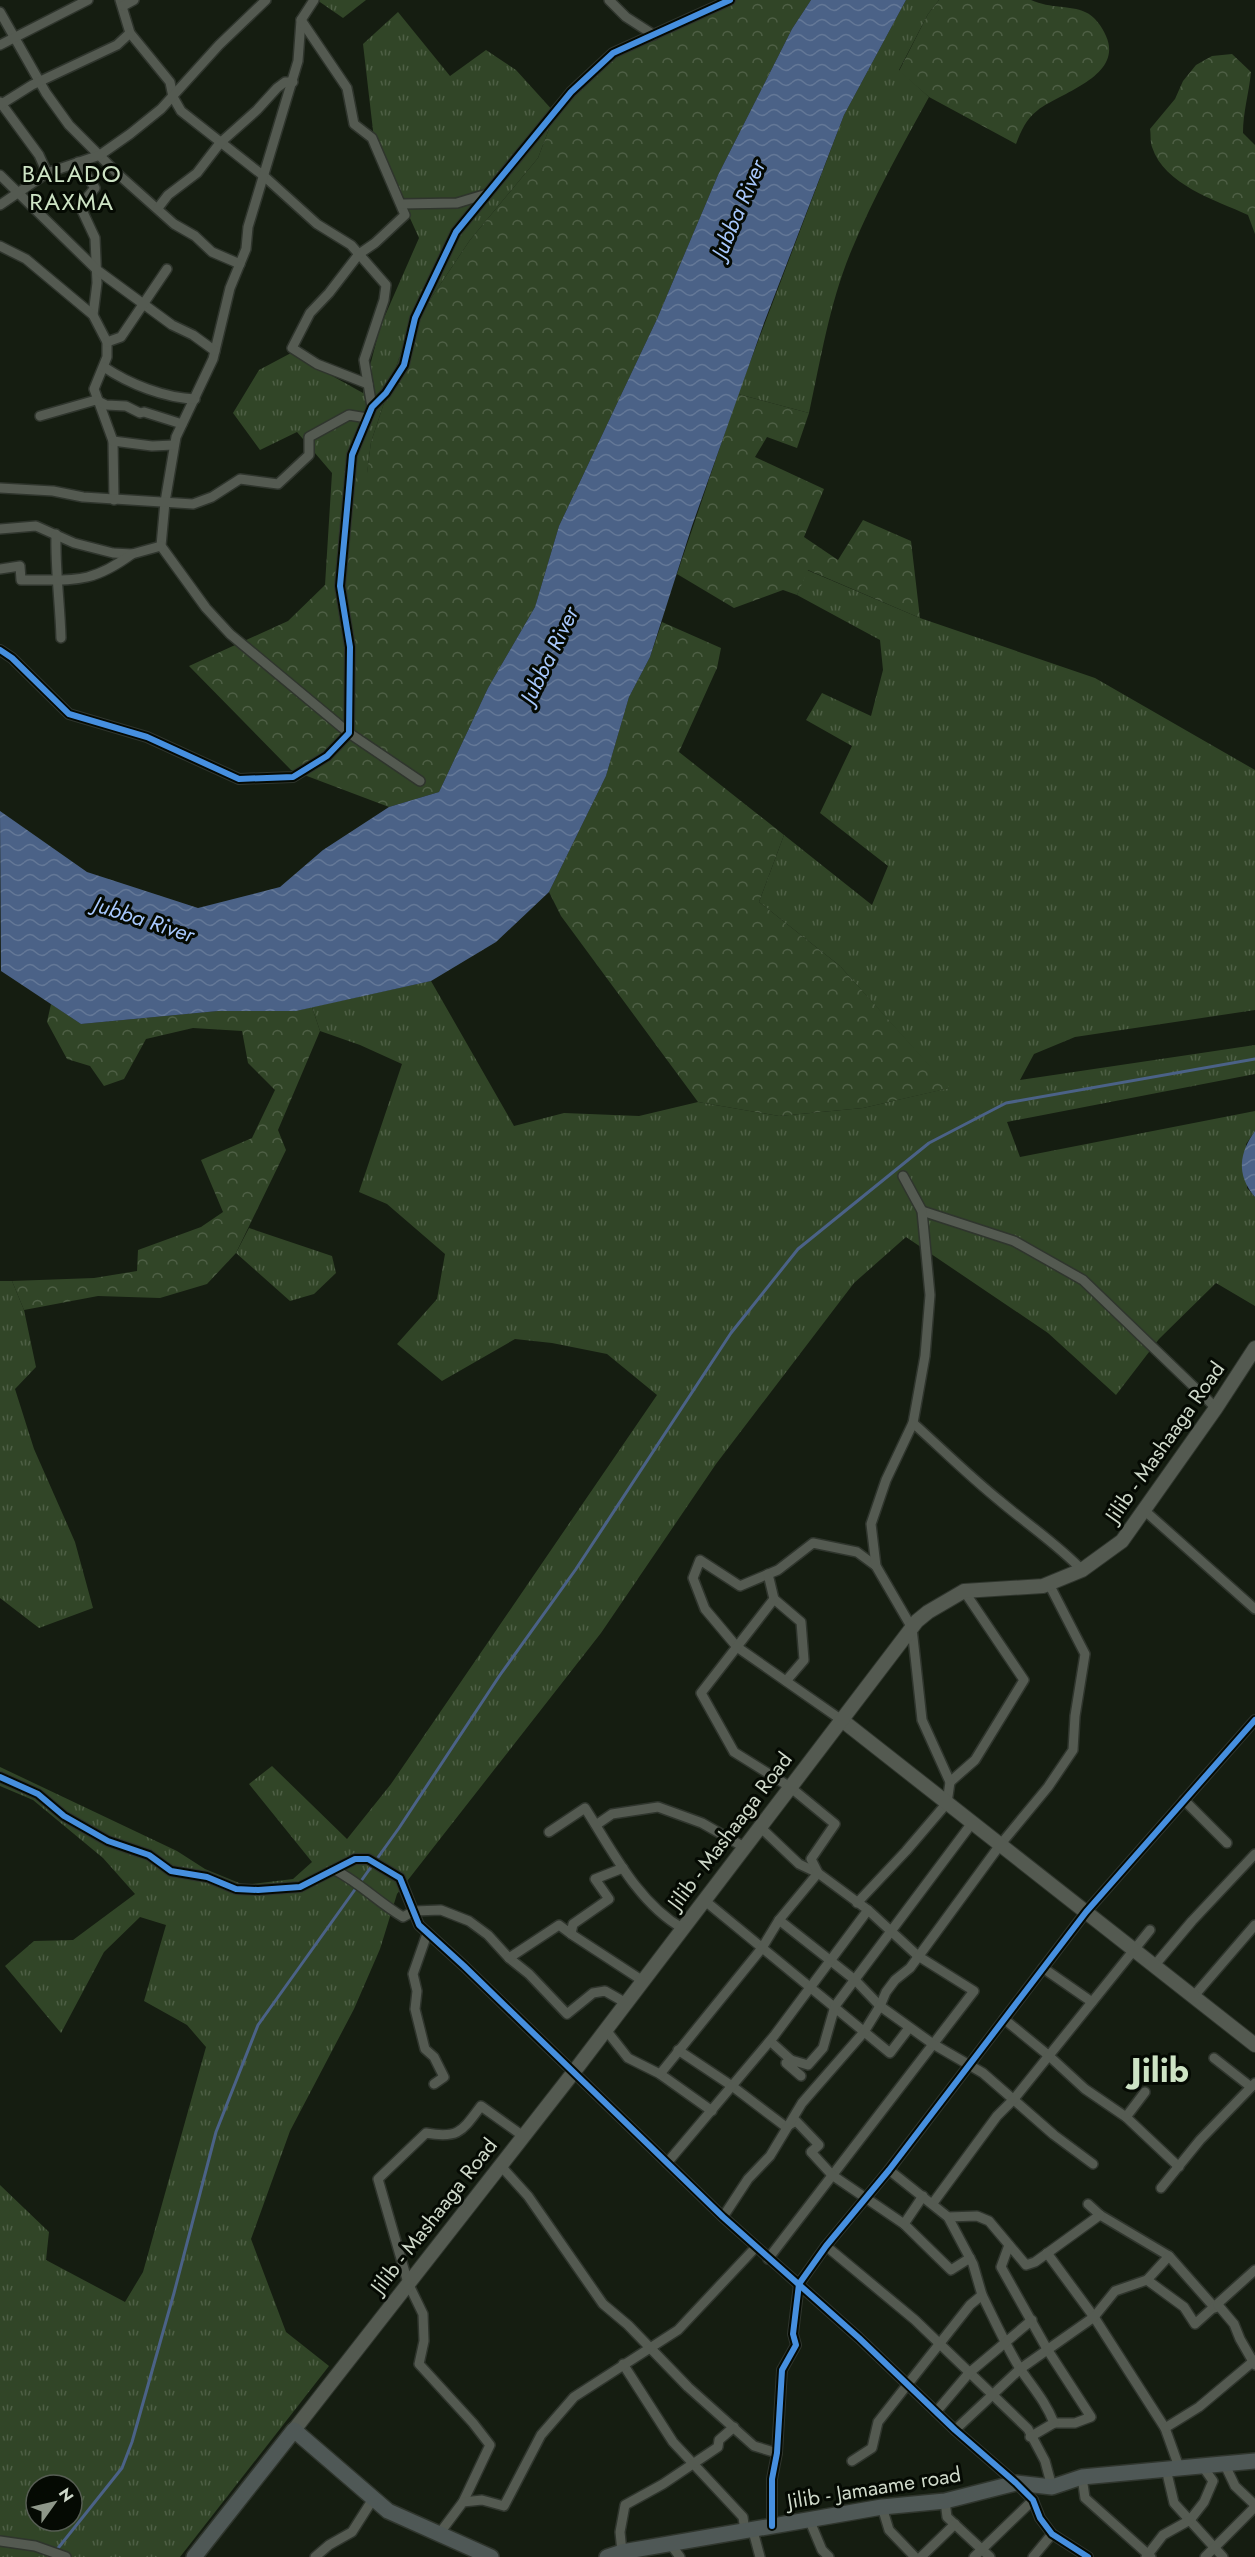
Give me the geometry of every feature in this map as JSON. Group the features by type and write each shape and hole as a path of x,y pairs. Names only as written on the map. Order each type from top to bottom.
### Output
{"main road":[{"name":"Jilib - Mashaaga Road","path":"294,2430 573,2073 912,1628 928,1612 964,1591 1043,1586 1082,1570 1122,1541 1216,1408 1255,1348"},
{"path":"843,1721 1154,1966 1185,1995 1255,2045"},
{"path":"194,2557 294,2430 388,2511 491,2557"},
{"name":"Jilib - Jamaame road","path":"615,2556 669,2551 809,2519 882,2507 945,2501 1016,2483 1052,2487 1082,2477 1201,2464 1255,2461"}],"street":[{"path":"0,45 88,0"},
{"path":"134,0 121,3 130,33 170,82 173,97 181,111 265,177 318,224 351,245 386,285 384,300 364,360 372,407"},
{"path":"0,205 47,173 99,155 130,134 173,97 219,45 266,0"},
{"path":"314,0 301,20 298,61 293,82 248,227 246,249 230,288 215,351 174,445 161,546 206,608 230,634 349,733 420,781"},
{"path":"609,0 626,17 654,35"},
{"path":"0,650 12,658 69,714 147,737 239,779 293,777 327,756 349,733 350,647 340,586 352,455 372,407 386,393 404,365 415,318 456,232 571,92 613,53 730,0"},
{"path":"0,12 39,81 69,125 174,224 195,236 212,252 240,264"},
{"path":"301,20 347,88 354,124 372,138 405,215 375,243 359,254 329,293 310,313 292,348 317,364 368,384"},
{"path":"47,173 39,154 0,103 39,81 107,50 130,33"},
{"path":"158,208 168,195 196,173 219,143 257,110 277,88 285,82 293,82"},
{"path":"78,162 95,188 80,206 95,238 97,284 93,315"},
{"path":"0,175 97,270 144,302 172,325 193,334 215,351"},
{"path":"401,204 457,203 487,194"},
{"path":"0,246 26,259 93,315 107,342 107,357 94,389 96,400 113,441 114,500"},
{"path":"107,342 121,337 167,269"},
{"path":"104,367 123,379 180,399 195,399"},
{"path":"40,416 96,400 106,405 126,406 140,413 144,412 182,424"},
{"path":"0,488 52,491 114,500 193,504 212,497 240,479 278,484 309,456 309,437 349,415 368,418"},
{"path":"113,441 152,446 174,445"},
{"path":"0,528 36,526 93,549 113,553 132,554 161,546"},
{"path":"56,534 61,638"},
{"path":"0,569 20,566 21,580 78,580 111,569 132,554"},
{"path":"876,1566 872,1524 886,1480 913,1423 925,1356 930,1294 922,1211 903,1176"},
{"path":"922,1211 1014,1241 1083,1280 1216,1408"},
{"path":"913,1423 947,1456 1002,1503 1060,1547 1082,1570"},
{"path":"1144,1510 1255,1610"},
{"path":"843,1721 737,1647 705,1609 693,1578 700,1560 740,1586 778,1570 813,1543 857,1552 876,1566 912,1628 922,1720 950,1782 947,1803 906,1851 857,1902"},
{"path":"768,1574 774,1599 801,1622 804,1660 786,1681"},
{"path":"723,2217 748,2179 770,2156 801,2103 864,2032 886,1992 895,1980 910,1968 1000,1845 1048,1787 1073,1750 1075,1716 1085,1654 1049,1584"},
{"path":"950,1782 975,1760 1024,1680 964,1591"},
{"path":"774,1599 701,1693 734,1752 790,1787 835,1824 811,1859 818,1873"},
{"path":"772,2526 772,2479 777,2452 782,2370 796,2344 793,2334 799,2284 826,2246 889,2170 1086,1912 1255,1720"},
{"path":"0,1778 38,1794 64,1816 108,1841 149,1855 171,1871 207,1877 236,1889 300,1887 355,1859 368,1859 400,1878 419,1925 427,1934 464,1966 768,2259 799,2284 955,2430 1016,2483 1033,2500 1040,2518 1052,2534 1084,2556"},
{"path":"1184,1800 1227,1843"},
{"path":"596,1825 612,1814 658,1807 702,1823 744,1847"},
{"path":"549,1832 585,1808 623,1868 664,1918 682,1928"},
{"path":"808,2065 823,2048 835,2006 891,1934 899,1917 972,1823"},
{"path":"759,1826 799,1864 818,1873 868,1910 891,1934 918,1956 974,1991 768,2259"},
{"path":"1154,1966 1192,1921 1255,1854"},
{"path":"571,1934 573,1924 609,1899 595,1879 623,1868"},
{"path":"335,1870 366,1888 380,1903 403,1917 414,1911 441,1910 469,1921 488,1935 509,1958 530,1974 567,2014 593,1993 605,1991 626,2003"},
{"path":"660,2074 762,1948 779,1920 818,1873"},
{"path":"704,1900 890,2053 909,2028"},
{"path":"667,2163 770,2041 812,1988 868,1910"},
{"path":"779,1920 855,1980 880,2006 933,2044 969,2064 1014,2098 1054,2135 1093,2164"},
{"path":"509,1958 559,1925 643,1980"},
{"path":"1185,1995 1255,1925"},
{"path":"933,2203 997,2116 1150,1930"},
{"path":"427,1934 413,1974 417,1991 415,2009 422,2040 425,2049 434,2057 444,2077 434,2084"},
{"path":"1043,1968 1092,2002"},
{"path":"1004,2019 1085,2089 1125,2117 1179,2167"},
{"path":"606,2030 628,2058 660,2074 711,2111"},
{"path":"770,2041 791,2060 808,2065 823,2078"},
{"path":"678,2050 732,2086 786,2127"},
{"path":"1161,2188 1200,2140 1253,2085 1214,2058"},
{"path":"791,2060 786,2063 801,2076"},
{"path":"1125,2117 1145,2092"},
{"path":"439,2534 463,2502 490,2445 419,2364 424,2341 423,2314 408,2283 378,2179 426,2133 445,2137 464,2128 481,2106 523,2136"},
{"path":"786,2127 796,2121 819,2145 811,2152 832,2175 904,2224 951,2270 969,2258"},
{"path":"500,2165 528,2196 603,2304 628,2325 648,2349 688,2387 754,2446 777,2452"},
{"path":"889,2170 948,2217 969,2258 982,2295 1006,2344 1020,2369 1046,2404 1054,2423"},
{"path":"904,2224 923,2196"},
{"path":"1088,2204 1100,2215 1169,2256 1234,2324 1254,2362 1199,2408 1165,2428"},
{"path":"948,2217 983,2217 995,2226 1026,2265 1033,2264 1100,2215"},
{"path":"1009,2245 1001,2267 1047,2349 1091,2417 1075,2422 1054,2423 1030,2437"},
{"path":"826,2246 915,2320 939,2346 1028,2429 1030,2437 1045,2461 1052,2487"},
{"path":"463,2502 482,2500 504,2506 541,2435 574,2397 678,2330 756,2247"},
{"path":"1047,2253 1094,2317 1165,2428 1172,2468 1174,2503 1223,2557"},
{"path":"955,2430 1020,2369 1094,2317 1115,2291 1147,2280 1169,2256"},
{"path":"1147,2280 1184,2307 1195,2324 1255,2270"},
{"path":"852,2461 872,2448 878,2422 970,2305 982,2295"},
{"path":"936,2412 969,2373 1032,2320"},
{"path":"623,2364 673,2442 691,2464 743,2517 760,2557"},
{"path":"615,2556 625,2505 663,2484 718,2447 719,2440 734,2427"},
{"path":"1205,2557 1255,2506 1235,2486 1224,2463"},
{"path":"1082,2477 1085,2498 1148,2556 1163,2535 1190,2520 1204,2502 1213,2481 1201,2464"},
{"path":"315,2557 329,2545 352,2532 373,2499"},
{"path":"974,2557 1033,2500"},
{"path":"945,2501 947,2517 990,2557"},
{"path":"882,2507 889,2530 915,2557"},
{"path":"809,2519 822,2550 829,2557"},
{"path":"921,2557 955,2524"},
{"path":"1033,2557 1052,2534"},
{"path":"0,2541 35,2546 66,2557"}],"green space":[{"path":"317,0 366,0 343,18"},
{"path":"723,0 811,0 792,29 718,175 657,319 559,526 535,607 488,688 439,792 389,807 291,770 189,666 288,621 325,585 332,473 367,473 371,442 407,334 470,240 538,158 555,113 598,61"},
{"path":"906,0 939,0 928,14 899,70 929,97 879,191 844,269 827,330 809,413 738,394 844,115"},
{"path":"939,0 1031,0 1085,12 1098,22 1106,36 1109,50 1106,62 1087,82 1030,117 1016,144 929,97 899,71 928,14"},
{"path":"398,12 450,76 486,50 516,70 555,113 538,158 470,240 407,334 371,442 367,474 332,473 297,432 260,450 233,413 259,370 291,353 363,393 380,327 419,238 374,139 363,44"},
{"path":"1232,54 1251,72 1243,133 1255,145 1255,234 1248,215 1192,190 1168,172 1158,160 1151,142 1150,129 1175,99 1183,81 1196,65 1212,56"},
{"path":"738,394 809,413 797,448 767,437 755,457 824,489 804,537 838,560 863,520 911,541 920,618 808,570 797,595 783,590 734,608 677,574"},
{"path":"807,570 920,618 1095,678 1255,770 1255,1010 1075,1037 1034,1054 1020,1080 1255,1045 1255,1074 1007,1122 1020,1157 1255,1111 1255,1131 1246,1144 1247,1188 1255,1197 1255,1306 1216,1283 1159,1339 1116,1395 1048,1333 906,1237 854,1283 716,1464 601,1633 397,1894 380,1949 354,2009 290,2131 251,2239 286,2332 329,2366 180,2557 0,2557 0,2185 49,2232 46,2260 125,2302 143,2272 206,2047 187,2025 144,2001 166,1925 140,1917 104,1952 61,2033 5,1966 34,1941 73,1940 135,1894 103,1858 33,1800 0,1786 0,1767 177,1851 205,1869 244,1885 293,1879 312,1862 249,1784 272,1766 347,1839 391,1784 657,1395 607,1354 552,1343 515,1339 442,1381 397,1344 437,1299 445,1254 387,1204 359,1192 402,1064 360,1045 320,1031 312,1007 431,981 514,1126 564,1113 639,1116 698,1102 779,1116 863,1108 949,1088 840,966 759,902 784,835 872,905 888,866 820,813 852,746 806,720 822,693 871,716 883,670 880,640 797,595"},
{"path":"662,622 721,648 717,668 679,752 784,835 759,902 840,966 950,1088 863,1108 779,1116 698,1102 561,916 549,892 606,776 629,697 650,657"},
{"path":"51,1004 81,1024 218,1011 296,1011 312,1007 320,1031 278,1130 286,1150 236,1253 207,1284 160,1298 98,1296 24,1310 12,1281 94,1278 137,1271 138,1250 201,1227 223,1212 201,1160 252,1138 275,1090 248,1063 242,1031 193,1028 146,1039 124,1079 104,1086 90,1066 67,1059 47,1022"},
{"path":"249,1228 332,1256 336,1273 314,1294 290,1301 236,1253"},
{"path":"0,1281 12,1281 24,1310 36,1367 15,1389 34,1449 75,1542 93,1608 39,1628 0,1598"}],"water":[{"name":"Jubba River","path":"811,0 906,0 844,115 764,323 692,526 650,657 629,697 606,776 549,892 496,942 431,981 296,1011 218,1011 81,1024 1,971 0,811 87,872 198,908 280,887 323,850 389,807 439,792 488,688 535,607 559,526 657,319 718,175 792,29"},
{"path":"1255,1131 1255,1197 1245,1180 1242,1164 1246,1148"}],"waterway":[{"path":"51,2557 122,2468 132,2442 174,2293 216,2132 258,2025 399,1828 500,1675 576,1569 731,1333 798,1249 929,1143 1006,1103 1255,1059"}],"cycle path":[{"path":"0,650 12,658 69,714 147,737 239,779 293,777 327,756 349,733 350,647 340,586 352,455 372,407 386,393 404,365 415,318 456,232 571,92 613,53 730,0"},
{"path":"772,2526 772,2479 777,2453 782,2370 796,2345 793,2334 799,2284 826,2246 889,2170 1086,1912 1255,1720"},
{"path":"0,1777 38,1794 64,1816 108,1841 149,1855 171,1871 207,1877 236,1889 300,1887 355,1859 368,1859 400,1878 419,1925 723,2217 859,2338 955,2430 1016,2483 1033,2500 1040,2518 1052,2534 1088,2557"}],"district":[{"name":"BALADO RAXMA","path":"72,187"},
{"name":"Jilib","path":"1160,2070"}]}
